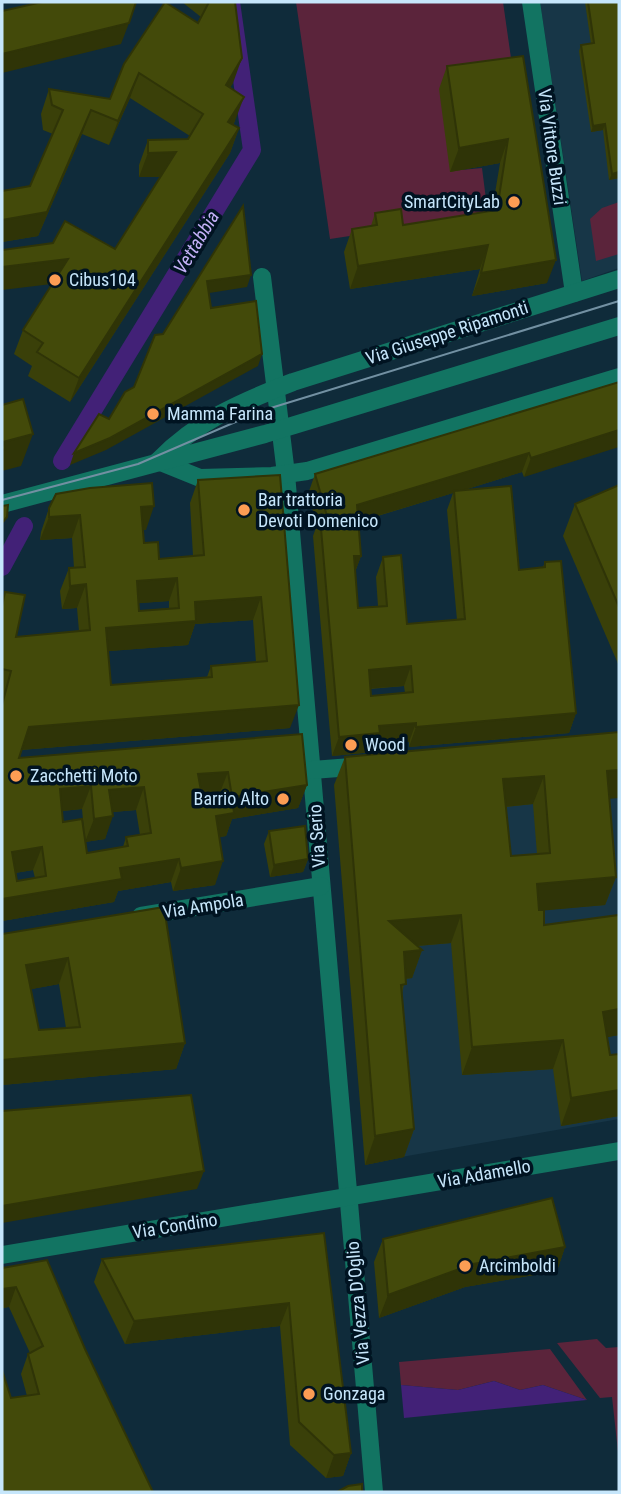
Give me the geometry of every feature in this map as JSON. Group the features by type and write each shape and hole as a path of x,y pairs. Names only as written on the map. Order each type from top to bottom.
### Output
{"street":[{"name":"Via Vittore Buzzi","path":"531,2 574,293"},
{"path":"262,277 286,474"},
{"name":"Via Giuseppe Ripamonti","path":"158,461 177,442 208,420 276,389 619,279"},
{"name":"Via Giuseppe Ripamonti","path":"2,504 281,429 619,326"},
{"path":"158,461 200,478 307,471 619,377"},
{"name":"Via Serio","path":"286,474 300,741 312,771 349,1197"},
{"path":"312,771 379,765"},
{"name":"Via Ampola","path":"121,919 321,886"},
{"name":"Via Adamello","path":"349,1197 619,1151"},
{"name":"Via Condino","path":"2,1255 349,1197"},
{"name":"Via Vezza D'Oglio","path":"349,1197 374,1492"}],"shaded area":[{"path":"296,2 503,2 514,79 450,171 482,168 488,215 330,239"},
{"path":"540,2 619,2 619,268 582,281"},
{"path":"619,202 619,254 596,261 590,219 602,208"},
{"path":"619,760 619,1119 367,1163 335,784"},
{"path":"597,1339 606,1348 619,1347 619,1461 612,1397 600,1398 557,1343"},
{"path":"550,1349 587,1400 543,1385 520,1390 494,1381 458,1390 401,1385 399,1362"},
{"path":"494,1381 520,1390 543,1385 587,1400 404,1418 401,1385 458,1390"}],"building":[{"path":"42,2 136,2 129,23 2,54 2,11"},
{"path":"165,2 198,23 209,2 235,2 242,58 226,85 244,97 228,122 239,128 79,378 37,352 43,343 23,330 68,259 2,267 2,250 53,243 65,221 115,249 176,152 148,153 148,140 188,139 203,114 139,73 118,121 91,110 47,212 2,220 2,191 30,186 63,110 52,105 49,89 110,99 124,64"},
{"path":"588,2 619,2 619,172 612,174 605,124 593,126 581,45 594,43"},
{"name":"SmartCityLab","path":"523,56 556,260 481,273 488,245 358,266 352,229 377,225 375,213 401,209 403,225 497,210 508,139 459,148 447,66"},
{"path":"243,206 251,275 207,281 211,308 256,301 262,354 110,438 74,453 99,414 109,419 125,392 134,387 155,335 163,334"},
{"path":"619,382 619,430 531,458 529,453 357,505 361,556 354,556 358,608 387,606 383,557 401,555 407,624 465,619 454,491 511,486 519,570 545,567 545,562 561,561 576,713 416,727 416,723 379,726 380,733 339,737 320,517 327,516 315,474","holes":["411,666 413,692 371,696 369,670"]},
{"path":"23,399 33,434 3,442 5,449 2,450 2,405"},
{"path":"280,475 299,705 29,727 19,758 302,734 307,785 232,797 234,813 216,816 223,861 181,868 179,859 120,868 122,879 2,899 2,705 11,671 2,669 2,606 5,592 25,595 16,637 90,630 86,584 70,586 69,568 85,567 80,515 49,517 49,508 56,494 152,483 154,506 141,507 144,543 158,542 159,559 204,555 198,480","holes":["177,578 179,608 139,611 137,581","261,597 267,661 211,666 212,677 111,685 106,628 196,621 195,602","228,772 232,797 203,802 198,774","91,786 94,819 113,816 109,790 144,787 151,833 126,837 128,846 87,853 82,819 63,822 60,789","42,847 46,876 17,881 12,852"]},
{"path":"619,485 619,607 575,504"},
{"path":"8,505 7,517 2,523 2,506"},
{"path":"619,732 619,770 607,771 616,877 537,884 539,910 544,910 544,925 619,915 619,1009 603,1012 610,1055 619,1054 619,1090 571,1098 563,1040 472,1047 461,915 389,921 422,950 404,952 406,984 401,985 414,1129 375,1136 345,757","holes":["544,776 550,853 511,856 503,779"]},
{"path":"305,826 308,859 274,865 269,831"},
{"path":"164,907 185,1043 2,1060 2,934","holes":["68,958 80,1027 39,1030 26,965"]},
{"path":"191,1095 204,1171 2,1206 2,1111"},
{"path":"552,1198 565,1247 473,1264 388,1295 383,1239"},
{"name":"Gonzaga","path":"324,1233 351,1453 334,1455 299,1422 289,1303 134,1321 102,1259"},
{"path":"47,1260 85,1349 153,1492 2,1492 2,1370 11,1398 39,1394 28,1354 43,1346 16,1287 2,1289 2,1268"},
{"path":"362,1484 362,1492 337,1492 348,1486"}],"waterway":[{"name":"Vettabbia","path":"62,461 252,150 231,2"},
{"name":"Vettabbia","path":"2,567 24,526"}],"tram line":[{"path":"2,500 138,464 261,411 619,301"}],"place":[{"name":"SmartCityLab","path":"514,202"},
{"name":"Cibus104","path":"55,280"},
{"name":"Mamma Farina","path":"153,414"},
{"name":"Bar trattoria Devoti Domenico","path":"244,510"},
{"name":"Wood","path":"351,745"},
{"name":"Zacchetti Moto","path":"16,776"},
{"name":"Barrio Alto","path":"283,799"},
{"name":"Arcimboldi","path":"465,1266"},
{"name":"Gonzaga","path":"309,1394"}]}
